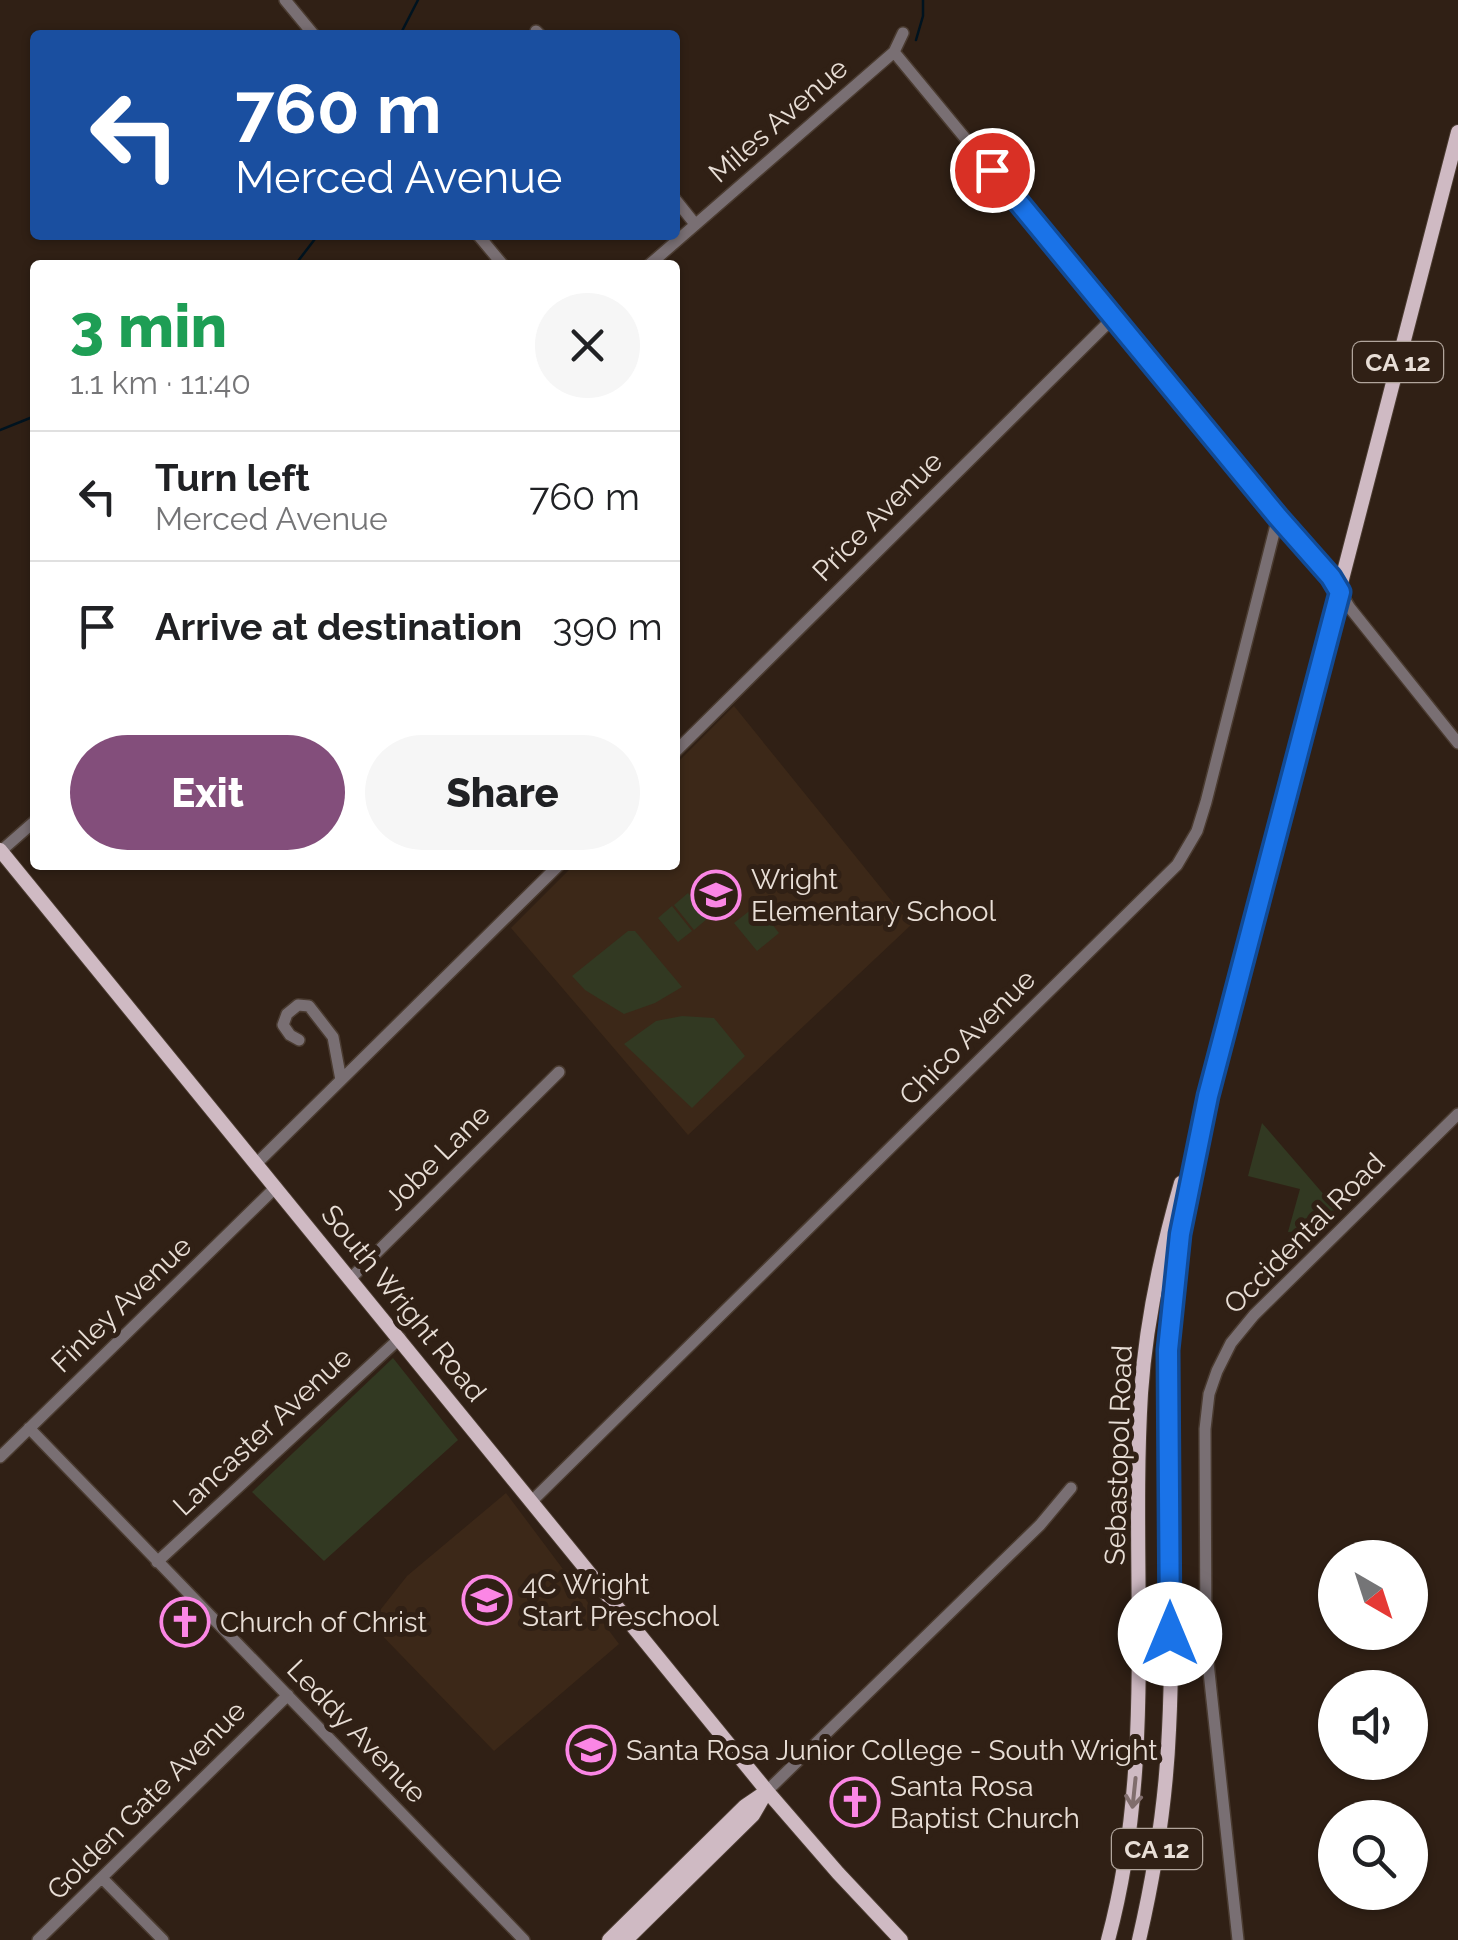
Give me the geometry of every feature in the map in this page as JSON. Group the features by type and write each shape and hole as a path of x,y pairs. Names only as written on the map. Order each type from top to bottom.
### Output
{"main road":[{"name":"Sebastopol Road","path":"1108,1938 1130,1826 1140,1721 1139,1451 1147,1332 1164,1245 1208,1096 1458,132"},
{"name":"South Wright Road","path":"1,850 768,1791 838,1874 901,1940"},
{"name":"Sebastopol Road","path":"1139,1940 1158,1847 1170,1727 1171,1302 1181,1224 1208,1096"},
{"name":"Sebastopol Road","path":"609,1940 745,1806 768,1791"},
{"name":"Sebastopol Road","path":"626,1940 753,1815 768,1791"}],"street":[{"path":"285,0 310,30"},
{"path":"903,32 894,52 1331,577 1458,743"},
{"name":"Miles Avenue","path":"680,237 894,52"},
{"path":"680,205 695,224"},
{"path":"482,240 498,260"},
{"name":"Miles Avenue","path":"655,260 677,240"},
{"name":"Price Avenue","path":"680,747 1114,317"},
{"name":"Chico Avenue","path":"533,1500 1177,866 1197,831 1206,802 1278,517"},
{"path":"1,850 30,825"},
{"path":"257,1163 554,870"},
{"path":"299,1040 283,1025 286,1014 298,1005 308,1006 333,1037 342,1080"},
{"name":"Jobe Lane","path":"351,1278 558,1072"},
{"name":"Occidental Road","path":"1238,1940 1206,1644 1204,1440 1209,1394 1226,1352 1254,1315 1458,1114"},
{"name":"Finley Avenue","path":"0,1457 276,1186"},
{"name":"Lancaster Avenue","path":"157,1562 400,1338"},
{"name":"Leddy Avenue","path":"29,1428 524,1940"},
{"name":"Sebastopol Road","path":"768,1791 1040,1525 1072,1488"},
{"name":"Golden Gate Avenue","path":"38,1940 288,1695"},
{"path":"102,1878 156,1938"}],"shaded area":[{"name":"Wright Elementary School","path":"734,706 911,925 688,1135 511,928 569,870 680,870 680,760"},
{"name":"4C Wright Start Preschool","path":"506,1493 619,1644 494,1751 370,1623 407,1576"}],"green space":[{"path":"688,893 708,918 694,930 674,905"},
{"path":"757,905 779,933 757,951 734,923"},
{"path":"672,906 692,931 678,942 658,918"},
{"path":"628,931 635,931 682,987 655,1003 624,1014 585,990 572,976"},
{"path":"682,1016 714,1018 745,1056 692,1108 624,1044 656,1021"},
{"path":"1262,1123 1338,1211 1314,1236 1307,1231 1288,1232 1300,1189 1248,1176"},
{"path":"393,1358 458,1440 324,1561 252,1492"}],"waterway":[{"path":"403,30 418,0"},
{"path":"916,40 923,0"},
{"path":"299,260 314,240"},
{"path":"0,430 30,418"}],"place":[{"name":"Wright Elementary School","path":"716,895"},
{"name":"4C Wright Start Preschool","path":"487,1600"},
{"name":"Church of Christ","path":"185,1622"},
{"name":"Santa Rosa Junior College - South Wright","path":"591,1750"},
{"name":"Santa Rosa Baptist Church","path":"855,1802"}],"route":[{"path":"992,170 1340,592 1208,1096 1180,1234 1168,1350 1170,1634"}]}
